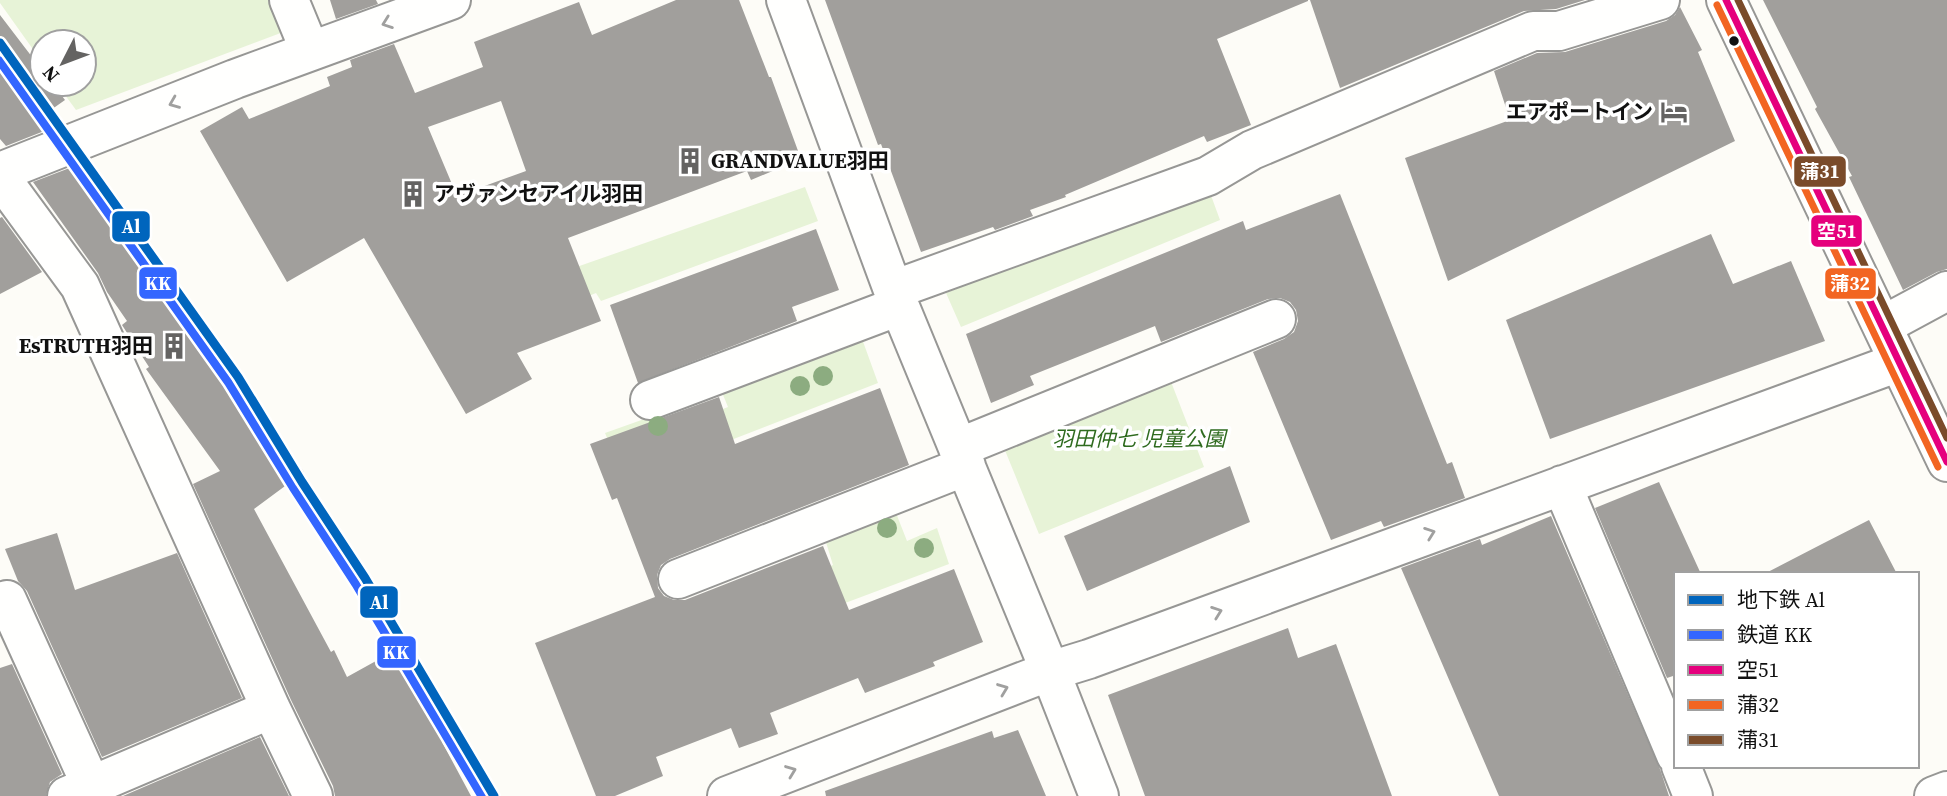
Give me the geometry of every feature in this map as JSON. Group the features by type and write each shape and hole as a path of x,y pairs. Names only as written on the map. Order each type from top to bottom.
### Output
{"street":[{"path":"289,0 310,51"},
{"path":"313,796 80,286 0,174 310,51 451,0"},
{"path":"786,0 896,298 1099,796"},
{"path":"650,400 896,298 1208,176 1252,150 1533,31 1559,31 1660,0"},
{"path":"1726,0 1947,462"},
{"path":"1882,326 1947,291"},
{"path":"678,579 1276,319"},
{"path":"727,796 1050,671 1899,362"},
{"path":"1562,485 1674,750"},
{"path":"7,600 85,793 271,709"},
{"path":"1682,768 1693,796"},
{"path":"1934,796 1947,791"}],"green space":[{"path":"0,0 273,0 286,31 76,110 67,98 98,98 98,28 28,28 28,42"},
{"path":"805,187 818,221 601,301 596,293 540,316 528,284"},
{"path":"1209,190 1220,220 961,327 946,293"},
{"path":"861,336 878,383 625,481 605,433 664,412 672,429 728,407 721,390"},
{"name":"羽田仲七 児童公園","path":"1168,374 1204,467 1039,534 1002,443"},
{"path":"896,513 907,541 937,528 949,564 701,657 686,621 833,565 825,539"}],"building":[{"path":"330,0 376,0 378,4 336,19"},
{"path":"676,0 739,0 801,159 751,180 747,171 568,238 601,321 517,353 532,379 466,414 364,238 287,282 200,131 242,107 249,119 330,86 327,77 352,67 350,60 394,44 415,93 483,67 474,42 579,2 592,35","holes":["501,101 526,171 457,196 428,127"]},
{"path":"825,0 1308,1 1217,39 1251,125 1207,142 1204,136 1065,195 1066,197 1030,210 1033,216 921,252"},
{"path":"1310,0 1585,0 1556,9 1524,11 1340,88"},
{"path":"1763,0 1947,0 1947,269 1903,290 1849,177 1852,176 1815,109 1817,107"},
{"path":"1680,7 1702,50 1698,52 1735,141 1448,281 1405,158 1510,120 1494,71 1537,53 1565,52 1666,21 1675,15"},
{"path":"0,15 28,52 28,98 65,100 48,112 57,126 6,146 0,139"},
{"path":"80,164 98,194 104,192 129,233 132,231 304,472 254,509 331,652 334,650 347,677 403,646 453,737 442,742 471,796 335,796 333,786 193,484 220,471 146,369 149,367 122,325 127,321 107,292 98,273 33,182"},
{"path":"1340,194 1447,464 1452,462 1465,498 1384,527 1381,521 1331,540 1253,352 1294,332 1298,321 1296,310 1290,302 1280,298 1268,299 1161,342 1155,326 1030,376 1034,385 991,403 966,334 1243,221 1246,230"},
{"path":"2,217 42,272 0,294 0,218"},
{"path":"816,229 839,290 792,307 797,321 638,383 610,305"},
{"path":"1711,234 1733,284 1791,261 1825,341 1550,439 1506,320"},
{"path":"880,388 909,465 670,559 661,565 657,575 658,588 664,596 685,600 823,546 849,610 954,569 983,642 933,662 935,666 865,693 858,678 770,713 778,734 739,748 731,728 656,757 663,776 615,796 596,796 535,643 655,597 617,498 612,500 590,444 719,397 735,444"},
{"path":"1230,466 1250,522 1087,591 1064,536"},
{"path":"1659,482 1700,572 1674,572 1674,676 1667,678 1595,508"},
{"path":"1551,516 1660,769 1669,796 1499,796 1401,568 1480,539 1482,545"},
{"path":"1869,520 1896,572 1768,572"},
{"path":"57,533 75,590 177,553 242,698 102,757 27,591 18,581 5,549"},
{"path":"1288,628 1298,658 1336,644 1392,796 1145,796 1108,695"},
{"path":"12,664 62,774 50,782 46,796 0,796 0,668"},
{"path":"1018,730 1046,796 826,796 825,791 992,731 994,738"},
{"path":"260,737 289,796 123,796"}],"metro line":[{"name":"Al","path":"0,43 238,377 365,578 494,796"}],"rail line":[{"name":"KK","path":"0,61 229,383 356,584 482,796"}],"transit line":[{"name":"空51","path":"1726,0 1947,462"},
{"name":"蒲31","path":"1738,0 1947,438"},
{"name":"蒲32","path":"1717,5 1938,467"}],"place":[{"name":"エアポートイン","path":"1674,112"},
{"name":"GRANDVALUE羽田","path":"690,161"},
{"name":"アヴァンセアイル羽田","path":"413,194"},
{"name":"EsTRUTH羽田","path":"174,346"}]}
